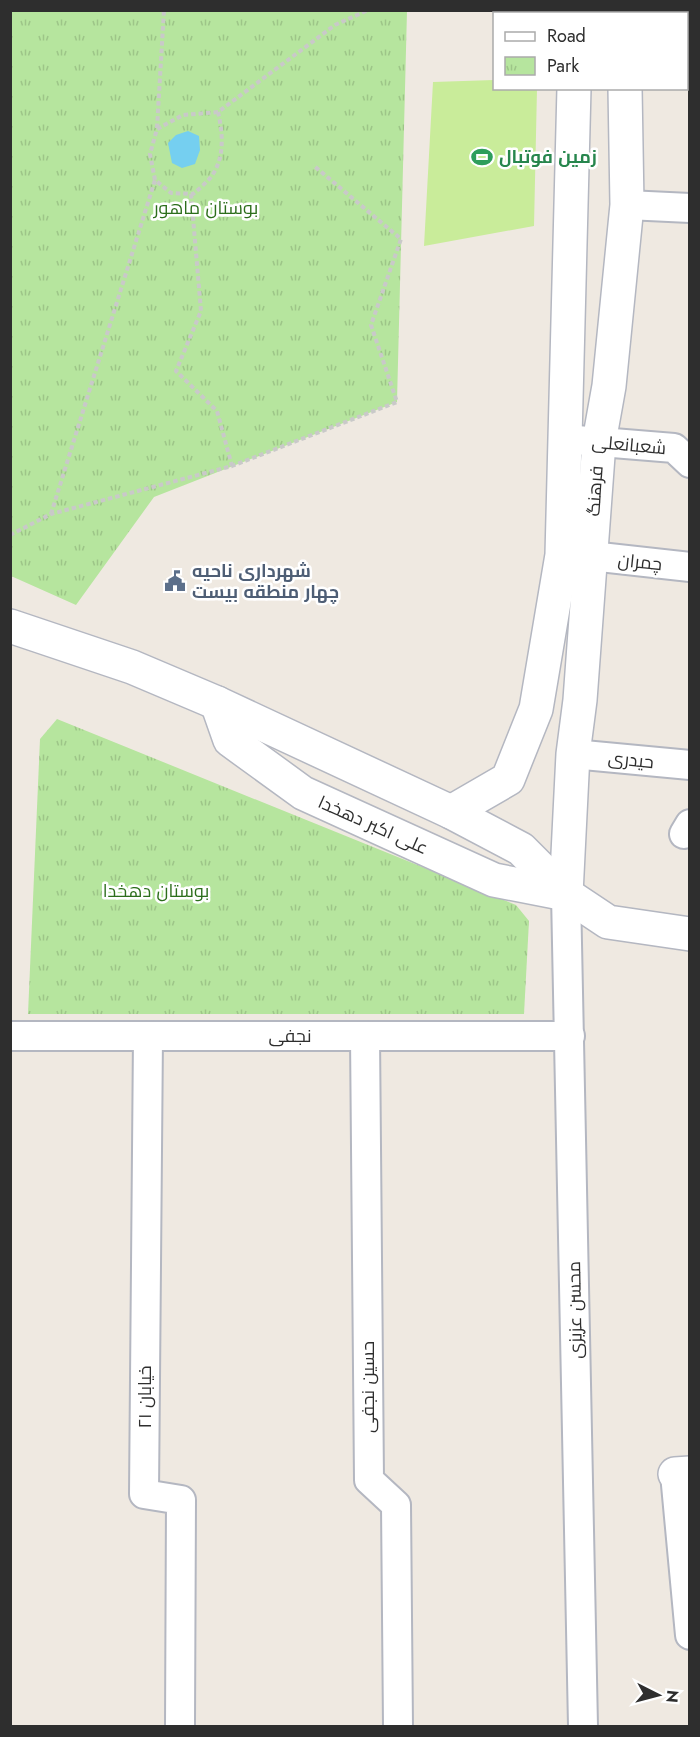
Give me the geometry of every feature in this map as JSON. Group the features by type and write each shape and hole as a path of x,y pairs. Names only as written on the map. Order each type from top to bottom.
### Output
{"street":[{"name":"فرهنگ","path":"451,812 508,779 536,709 562,555 573,90"},
{"name":"فرهنگ","path":"567,894 573,754 580,700 599,442 609,386 627,205 625,90"},
{"path":"627,205 690,208"},
{"name":"شعبانعلی","path":"564,439 674,448 690,463"},
{"name":"چمران","path":"591,556 690,567"},
{"name":"علی اکبر دهخدا","path":"10,626 132,667 217,703 451,812 521,849 567,894 608,922 690,934"},
{"name":"علی اکبر دهخدا","path":"217,703 230,740 303,792 494,880 567,894"},
{"name":"حیدری","path":"573,754 690,765"},
{"name":"محسن عزیزی","path":"567,894 583,1726"},
{"name":"نجفی","path":"10,1036 570,1036"},
{"name":"خیابان ۲۱","path":"148,1036 144,1494 181,1500 180,1726"},
{"name":"حسین نجفی","path":"365,1036 369,1480 396,1505 398,1726"},
{"path":"682,1474 690,1635"}],"path":[{"path":"51,514 155,180 150,154 157,129 164,10"},
{"path":"157,129 183,115 218,112 335,26 368,10"},
{"path":"155,180 171,193 193,194 211,176 220,159 223,134 218,112"},
{"path":"10,535 51,514 232,466 397,402 371,325 401,238 313,165"},
{"path":"191,194 201,312 176,371 217,411 232,466"}],"green space":[{"name":"بوستان ماهور","path":"11,11 407,11 397,402 154,497 76,605 11,576"},
{"name":"زمین فوتبال","path":"493,80 493,90 537,90 534,226 424,246 433,82"},
{"name":"بوستان دهخدا","path":"57,719 516,905 529,921 524,1014 28,1014 40,739"}],"water":[{"path":"188,131 199,136 200,150 195,164 182,168 172,163 168,143 176,135"}],"place":[{"name":"زمین فوتبال","path":"482,157"},
{"name":"شهرداری ناحیه چهار منطقه بیست","path":"175,581"}]}
